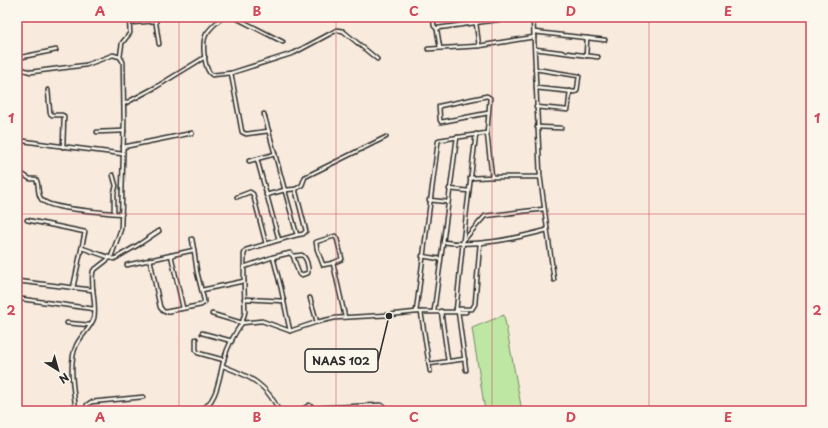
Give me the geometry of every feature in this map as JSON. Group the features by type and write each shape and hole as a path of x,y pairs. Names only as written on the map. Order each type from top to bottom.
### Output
{"street":[{"path":"120,58 122,44 130,33 129,17"},
{"path":"155,17 159,44"},
{"path":"223,17 206,34 204,42 207,70 211,75 231,72 294,53 337,30 343,31 377,59"},
{"path":"234,17 284,42"},
{"path":"433,17 434,26 437,29 440,48"},
{"path":"437,29 518,17"},
{"path":"533,17 540,177 554,280"},
{"path":"130,23 156,21"},
{"path":"476,23 479,46"},
{"path":"534,32 605,40"},
{"path":"428,49 479,46 534,37"},
{"path":"586,56 587,38"},
{"path":"535,49 598,57"},
{"path":"17,58 56,50"},
{"path":"17,63 24,70 34,72 86,65 112,55 120,58 123,62 124,132 122,214 120,232 111,257 93,271 94,315 91,325 81,338 74,352 72,369 76,411"},
{"path":"124,104 156,87 205,57"},
{"path":"535,69 578,74 579,76 577,91 575,92 536,88"},
{"path":"231,72 242,132 246,134 269,131"},
{"path":"48,90 50,114 64,116 63,147"},
{"path":"536,107 568,110 570,91"},
{"path":"488,113 441,122 438,108 440,106 487,96 490,98 487,133 492,177"},
{"path":"264,114 297,235"},
{"path":"537,127 561,128"},
{"path":"97,132 124,132"},
{"path":"123,147 192,133"},
{"path":"416,312 429,200 438,142 439,140 487,133"},
{"path":"466,370 456,311 476,134"},
{"path":"266,196 285,190 296,189 301,186 303,180 307,176 386,137"},
{"path":"434,311 456,137"},
{"path":"17,140 123,154"},
{"path":"249,161 275,154"},
{"path":"256,159 278,240"},
{"path":"19,172 30,179 36,179 38,182 39,196 45,202 82,211 122,214"},
{"path":"113,175 116,186 114,193 114,213"},
{"path":"470,178 540,177"},
{"path":"199,411 208,405 217,387 224,360 242,323 244,312 244,254 246,250 303,234 306,231 296,189"},
{"path":"450,189 469,191"},
{"path":"237,196 250,192 253,194 266,244"},
{"path":"429,200 448,202"},
{"path":"463,242 485,216 544,209"},
{"path":"27,220 85,232 73,288"},
{"path":"443,242 480,243 510,239 547,230"},
{"path":"82,248 114,259 158,231"},
{"path":"334,236 337,239 342,258 333,263 322,264 316,243 317,241 334,236"},
{"path":"150,259 161,310 165,312 201,305 204,303 204,300 192,239"},
{"path":"456,311 472,309 475,304 480,243"},
{"path":"127,265 194,250"},
{"path":"244,268 290,253 293,256 305,256 309,270 308,273 301,275 299,274 293,256"},
{"path":"171,254 183,308"},
{"path":"422,256 440,259"},
{"path":"273,258 290,331"},
{"path":"333,263 345,318"},
{"path":"17,281 93,290"},
{"path":"202,290 244,281"},
{"path":"244,298 284,301"},
{"path":"310,298 317,322"},
{"path":"22,299 94,309"},
{"path":"212,314 242,323 262,321 290,331 317,322 345,318 434,311 466,312"},
{"path":"441,311 448,361"},
{"path":"422,312 430,371"},
{"path":"66,323 91,325"},
{"path":"202,333 232,341"},
{"path":"196,339 196,350 198,353 224,360"},
{"path":"429,364 465,359"},
{"path":"223,366 244,374 257,382 270,394 279,411"},
{"path":"85,411 87,405 91,402 143,397"},
{"path":"208,405 213,411"},
{"path":"300,411 308,405 318,411"},
{"path":"315,408 380,405 383,406 385,411"}],"green space":[{"path":"504,315 522,411 485,411 472,328"}],"place":[{"name":"NAAS 102","path":"389,316"}]}
